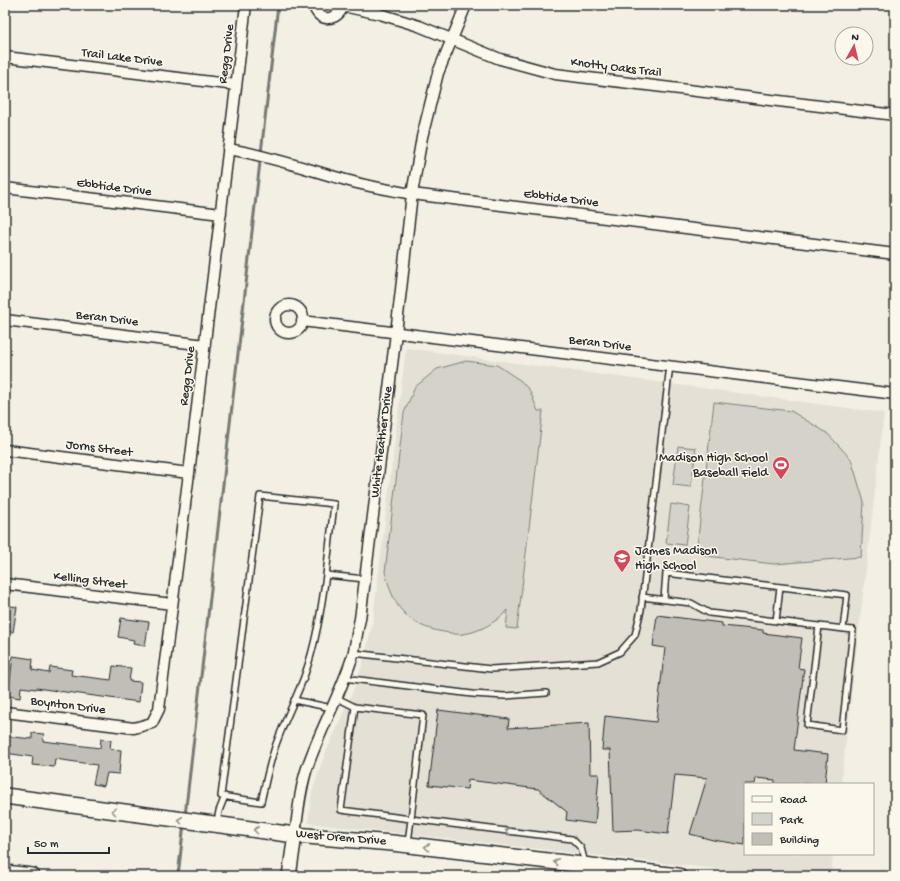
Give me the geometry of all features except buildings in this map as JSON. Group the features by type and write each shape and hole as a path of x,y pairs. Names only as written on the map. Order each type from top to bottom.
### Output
{"main road":[{"name":"West Orem Drive","path":"5,796 295,834 408,845 678,876"},
{"path":"5,873 32,876"}],"street":[{"name":"Regg Drive","path":"127,727 134,728 152,723 159,709 246,5"},
{"name":"Knotty Oaks Trail","path":"314,5 319,16 329,18 338,15 343,6 380,14 452,38 500,59 555,74 895,115"},
{"name":"White Heather Drive","path":"289,876 300,795 307,766 337,698 353,653 360,619 412,194 423,130 438,73 466,5"},
{"name":"Trail Lake Drive","path":"5,57 236,85"},
{"name":"Ebbtide Drive","path":"228,149 249,152 361,184 412,194 809,242 895,254"},
{"name":"Ebbtide Drive","path":"5,188 220,214"},
{"name":"Beran Drive","path":"5,320 205,345"},
{"name":"Beran Drive","path":"302,321 895,394"},
{"name":"Jorns Street","path":"5,450 189,473"},
{"name":"Kelling Street","path":"5,584 172,604"},
{"name":"Boynton Drive","path":"5,712 127,727"}],"lane":[{"path":"353,653 491,669 598,662 620,652 635,635 641,610 670,366"},
{"path":"260,496 334,504 319,626 304,677 294,700 277,741 267,773 261,802 221,796 260,496"},
{"path":"664,599 666,573 847,595 842,629"},
{"path":"326,575 365,579"},
{"path":"776,621 780,587"},
{"path":"642,596 691,603 710,613 853,630 842,730 808,725 819,626"},
{"path":"344,678 505,696 546,693"},
{"path":"337,698 355,707 423,715 408,845"},
{"path":"294,700 332,708"},
{"path":"355,707 341,810 572,839 580,848 586,866"},
{"path":"212,824 225,796"}],"shaded area":[{"name":"James Madison High School","path":"406,348 884,413 841,783 744,783 744,855 833,855 831,876 779,876 308,823 312,792 323,759 356,684 366,653 373,620"}],"green space":[{"path":"466,361 497,365 521,381 530,391 538,411 543,411 517,629 506,628 508,610 498,619 482,629 469,633 458,634 431,629 419,625 409,618 400,609 394,599 385,572 404,413 415,387 437,369"},
{"name":"Madison High School Baseball Field","path":"714,402 791,411 827,433 851,459 864,502 861,557 774,564 706,556 697,546"},
{"path":"678,446 696,448 691,487 673,485"},
{"path":"671,504 690,507 685,545 666,543"}],"waterway":[{"path":"185,816 278,5"},
{"path":"178,876 184,823"}],"place":[{"name":"Madison High School Baseball Field","path":"781,480"},
{"name":"James Madison High School","path":"622,573"}]}
